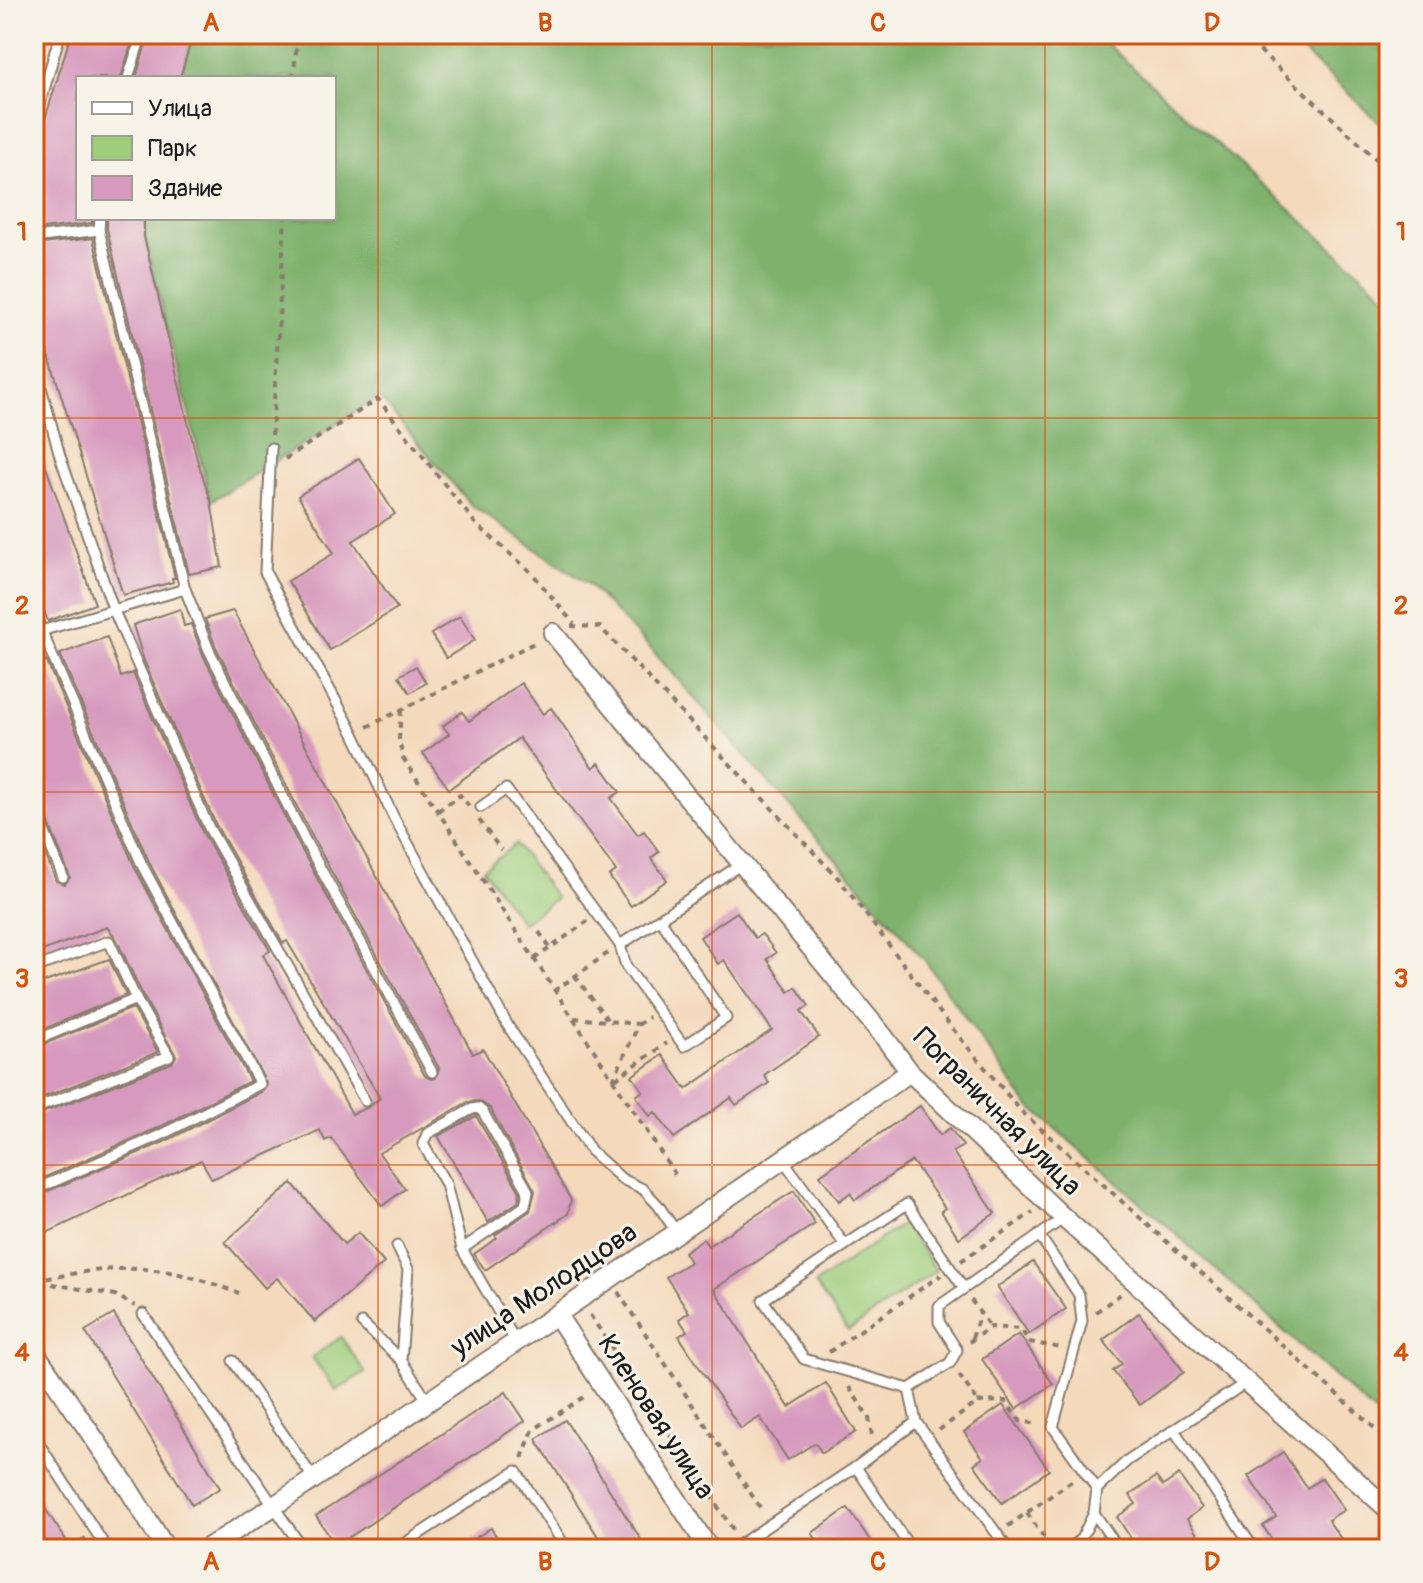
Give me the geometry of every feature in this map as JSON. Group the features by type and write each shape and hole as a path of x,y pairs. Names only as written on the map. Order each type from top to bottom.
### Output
{"street":[{"name":"Пограничная улица","path":"553,633 910,1072 1047,1203 1389,1510"},
{"name":"улица Молодцова","path":"206,1549 557,1315 910,1072"},
{"name":"Кленовая улица","path":"557,1315 709,1549"},
{"path":"34,1351 166,1549"}],"lane":[{"path":"34,125 60,34"},
{"path":"129,76 142,34"},
{"path":"100,220 99,230 185,589 209,650 299,829 432,1072"},
{"path":"34,238 99,230"},
{"path":"34,362 60,456 114,611 209,828 365,1101"},
{"path":"271,448 265,572 508,1026 591,1151 622,1179 643,1189 677,1233"},
{"path":"38,631 185,589"},
{"path":"34,613 38,631 142,865 260,1084 161,1135 34,1190"},
{"path":"481,807 506,789 620,945 626,966 684,1046 726,1018 660,919"},
{"path":"34,806 63,877"},
{"path":"620,945 743,863"},
{"path":"34,968 109,941 136,999 169,1056 34,1109"},
{"path":"34,1041 136,999"},
{"path":"462,1249 525,1206 529,1199 528,1191 478,1108 427,1134 423,1144 446,1184 462,1249 516,1342"},
{"path":"784,1161 845,1245"},
{"path":"963,1287 907,1204 763,1300 804,1359 909,1389 950,1363 957,1350 939,1322 939,1306 1064,1218"},
{"path":"1039,1235 1079,1295 1082,1321 1053,1427 1097,1489"},
{"path":"397,1246 408,1269 401,1360"},
{"path":"143,1314 303,1549"},
{"path":"362,1323 401,1360 428,1402"},
{"path":"233,1361 314,1479"},
{"path":"1068,1549 1081,1539 1094,1513 1097,1489 1128,1460 1247,1382"},
{"path":"909,1389 916,1422 1008,1549"},
{"path":"738,1546 856,1467 916,1422"},
{"path":"1174,1430 1254,1549"},
{"path":"34,1436 107,1549"},
{"path":"856,1467 911,1549"},
{"path":"396,1549 516,1471 567,1549"},
{"path":"1094,1513 1119,1549"}],"path":[{"path":"293,76 298,34"},
{"path":"1242,34 1389,171"},
{"path":"271,448 285,220"},
{"path":"270,468 378,399 475,523 532,573 574,624"},
{"path":"354,734 553,633 574,624 600,627 839,879 951,1027 1021,1111 1389,1441"},
{"path":"401,710 399,739 403,758 678,1179"},
{"path":"438,811 460,795"},
{"path":"534,959 598,914"},
{"path":"539,932 550,948"},
{"path":"554,991 620,945"},
{"path":"575,976 609,1022"},
{"path":"572,1018 639,1024 613,1080"},
{"path":"613,1080 677,1036"},
{"path":"814,1362 1047,1203"},
{"path":"34,1281 86,1270 138,1268 189,1276 239,1293"},
{"path":"609,1279 771,1524"},
{"path":"34,1281 115,1295 131,1302 143,1314"},
{"path":"1082,1321 1136,1283"},
{"path":"963,1287 990,1327"},
{"path":"579,1300 738,1546"},
{"path":"971,1340 980,1313"},
{"path":"957,1350 990,1327 1021,1329 1029,1342 1074,1351"},
{"path":"950,1363 978,1402"},
{"path":"838,1369 869,1418 872,1440 867,1458"},
{"path":"516,1471 533,1430 602,1385"},
{"path":"927,1438 978,1402 1005,1401 1020,1421 1053,1427"},
{"path":"997,1534 1085,1471"},
{"path":"1027,1513 1052,1549"}],"green space":[{"path":"193,34 1096,34 1389,299 1389,1426 1027,1104 923,958 652,650 589,585 471,505 379,397 211,501 144,236 143,220 336,220 336,76 181,76"},
{"path":"1284,34 1389,34 1389,131"},
{"path":"516,844 556,898 522,923 483,869"},
{"path":"904,1223 936,1271 848,1331 815,1284"},
{"path":"341,1337 365,1372 336,1391 312,1357"}],"building":[{"path":"71,34 134,34 122,76 76,76 76,220 92,220 92,223 34,230 34,156"},
{"path":"149,34 193,34 181,76 137,76"},
{"path":"107,220 144,220 144,236 196,456 211,501 222,567 189,574"},
{"path":"93,238 175,578 172,578 173,582 123,595 44,340 34,258 34,245"},
{"path":"34,439 95,604 48,621 34,589"},
{"path":"359,458 395,514 353,541 397,608 330,650 288,581 334,553 298,496"},
{"path":"180,609 184,626 191,624 202,653 299,845 425,1076 436,1078 439,1068 313,838 216,647 205,619 233,611 473,1054 483,1049 571,1200 568,1214 485,1270 474,1254 530,1211 535,1191 490,1108 479,1101 468,1102 379,1153 405,1189 382,1206 331,1138 325,1141 320,1130 212,1179 201,1160 34,1239 34,1197 164,1142 263,1091 267,1085 149,862 60,654 107,637 121,677 133,673 202,831 270,951 263,955 352,1114 380,1098 287,941 283,943 216,825 144,661 133,625"},
{"path":"460,616 475,640 446,658 431,634"},
{"path":"46,660 135,868 250,1081 158,1128 34,1182 34,1116 172,1063 176,1056 116,938 107,927 34,954 34,826 56,881 65,884 70,877 41,803 34,799 34,664"},
{"path":"416,666 426,683 410,693 399,676"},
{"path":"521,683 543,714 551,708 593,768 599,763 620,792 611,798 638,835 644,831 659,852 651,858 667,880 631,906 609,876 616,871 519,738 449,789 423,753 449,734 443,726 462,712 469,721"},
{"path":"737,912 755,938 762,934 776,953 767,959 789,992 796,987 809,1006 801,1011 819,1037 764,1075 769,1083 736,1105 731,1098 674,1138 655,1112 650,1116 636,1096 643,1091 632,1076 662,1055 686,1089 772,1030 724,960 718,964 700,937"},
{"path":"109,959 126,995 34,1033 34,986"},
{"path":"133,1008 158,1052 34,1101 34,1048"},
{"path":"920,1106 940,1135 950,1128 963,1146 953,1152 995,1213 959,1238 941,1211 945,1208 912,1161 855,1200 850,1193 839,1201 820,1175"},
{"path":"476,1116 520,1192 518,1202 488,1222 438,1136"},
{"path":"292,1183 344,1244 358,1233 384,1263 315,1322 277,1278 265,1288 225,1242"},
{"path":"794,1191 815,1224 714,1289 789,1407 826,1383 856,1432 822,1453 815,1443 788,1460 760,1417 741,1429 701,1370 679,1336 687,1331 679,1319 689,1312 666,1277 690,1262 684,1252 703,1239 708,1246"},
{"path":"1033,1262 1066,1309 1029,1334 997,1287"},
{"path":"1139,1313 1184,1372 1140,1405 1113,1371 1122,1364 1103,1340"},
{"path":"114,1314 220,1488 192,1505 85,1331"},
{"path":"1019,1334 1053,1384 1016,1409 982,1359"},
{"path":"506,1392 525,1421 336,1546 316,1516"},
{"path":"1003,1405 1049,1470 1002,1503 974,1464 983,1458 964,1432"},
{"path":"565,1420 647,1549 606,1549 536,1439"},
{"path":"1283,1452 1307,1488 1322,1478 1344,1510 1328,1520 1348,1549 1278,1549 1263,1526 1276,1517 1248,1476"},
{"path":"1179,1475 1202,1508 1187,1519 1207,1549 1138,1549 1117,1517 1136,1504 1130,1495 1156,1477 1163,1486"},
{"path":"34,1492 72,1549 34,1549"},
{"path":"848,1508 876,1549 823,1549 812,1533"},
{"path":"491,1528 505,1549 459,1549"}]}
